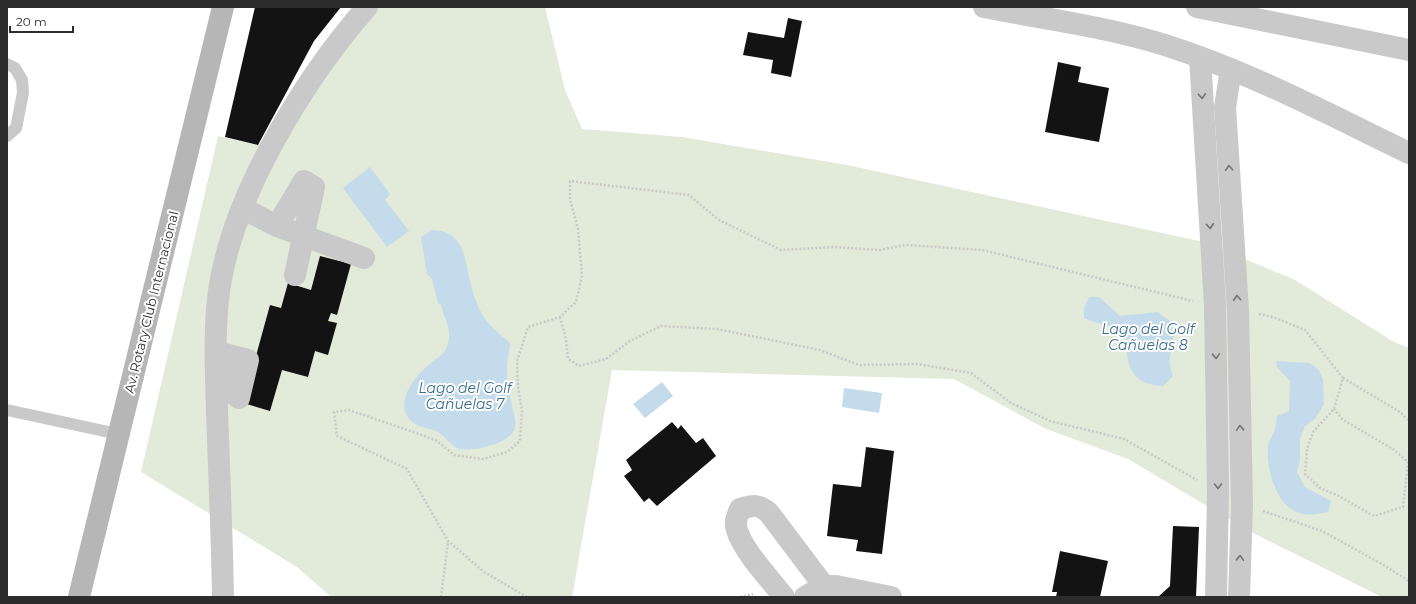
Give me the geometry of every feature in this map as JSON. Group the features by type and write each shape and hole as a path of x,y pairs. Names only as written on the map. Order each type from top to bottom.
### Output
{"main road":[{"name":"Av. Rotary Club Internacional","path":"79,597 222,7"}],"street":[{"path":"223,597 224,354 218,299 224,262 242,208 280,130 343,34 366,7"},
{"path":"984,7 1109,31 1167,46 1200,57 1231,69 1409,153"},
{"path":"1197,7 1409,50"},
{"path":"1200,57 1215,305 1218,492 1216,597"},
{"path":"1231,69 1225,107 1238,310 1242,504 1239,597"},
{"path":"277,226 304,181 314,187 295,275"},
{"path":"242,208 277,226 364,258"},
{"path":"784,597 744,545 736,529 736,520 740,509 751,506 760,506 769,513 824,586"},
{"path":"805,597 824,586 836,586 891,597"}],"lane":[{"path":"7,64 15,68 22,80 23,93 22,107 16,128 7,136"},
{"path":"7,410 118,434"}],"path":[{"path":"528,597 484,572 448,541 407,469 337,436 334,412 349,410 422,435 437,441 454,456 483,459 507,452 520,441 522,411 518,386 517,361 528,327 560,317 576,302 582,276 578,229 570,199 570,181 689,195 719,220 781,250 834,247 879,250 906,245 982,250 1082,276 1128,284 1169,297 1215,305"},
{"path":"1238,310 1273,317 1305,330 1343,378 1400,412 1409,421"},
{"path":"560,317 566,339 568,359 579,366 606,359 630,341 661,326 717,329 745,334 820,350 859,365 917,364 971,373 1011,403 1050,421 1124,439 1218,492"},
{"path":"1334,409 1343,420 1393,449 1408,462 1403,507 1374,516 1339,496 1320,488 1305,474 1307,449 1313,432 1334,409 1343,378"},
{"path":"1242,504 1322,530 1409,581"},
{"path":"442,597 448,541"}],"green space":[{"path":"367,7 545,7 565,90 582,129 682,137 847,165 1204,242 1295,280 1394,342 1409,348 1409,597 1382,597 1251,532 1128,459 1044,428 954,379 612,370 572,597 331,597 297,567 141,472 218,136 258,145 310,83"}],"water":[{"path":"370,167 390,194 385,200 409,231 387,247 343,188"},
{"name":"Lago del Golf Cañuelas 7","path":"432,230 443,231 457,240 464,254 477,305 490,325 510,343 507,376 515,426 509,437 503,441 479,449 457,448 436,431 419,426 412,422 406,414 404,407 407,393 415,379 426,367 444,353 449,338 448,328 441,305 438,303 432,279 427,274 421,237"},
{"name":"Lago del Golf Cañuelas 8","path":"1089,297 1099,297 1120,316 1158,312 1171,322 1173,341 1170,362 1173,376 1163,386 1142,381 1131,370 1128,362 1125,333 1117,327 1106,326 1084,318 1084,309"},
{"path":"1276,361 1310,363 1319,370 1323,380 1324,404 1315,419 1305,426 1300,439 1300,460 1297,472 1305,487 1331,501 1328,512 1307,514 1291,509 1278,495 1274,485 1269,464 1268,445 1275,429 1277,416 1289,411 1290,381 1277,367"},
{"path":"662,382 673,396 645,418 633,404"},
{"path":"844,388 882,393 879,413 842,407"}],"building":[{"path":"255,7 341,7 314,41 258,145 225,137"},
{"path":"788,18 802,21 791,77 771,73 773,60 743,55 748,32 784,38"},
{"path":"1058,62 1081,67 1078,82 1109,88 1099,142 1045,132"},
{"path":"320,256 351,264 337,315 331,313 328,321 337,323 328,355 315,351 308,377 282,370 270,411 243,403 270,305 281,308 288,283 311,290"},
{"path":"672,422 678,429 681,425 696,443 703,438 716,456 657,506 649,498 644,502 624,476 632,470 626,460"},
{"path":"866,447 894,451 882,554 856,551 858,540 827,536 833,484 861,487"},
{"path":"1173,526 1199,527 1196,597 1158,597 1170,586"},
{"path":"1060,551 1108,561 1100,597 1056,597 1057,592 1052,592"}]}
